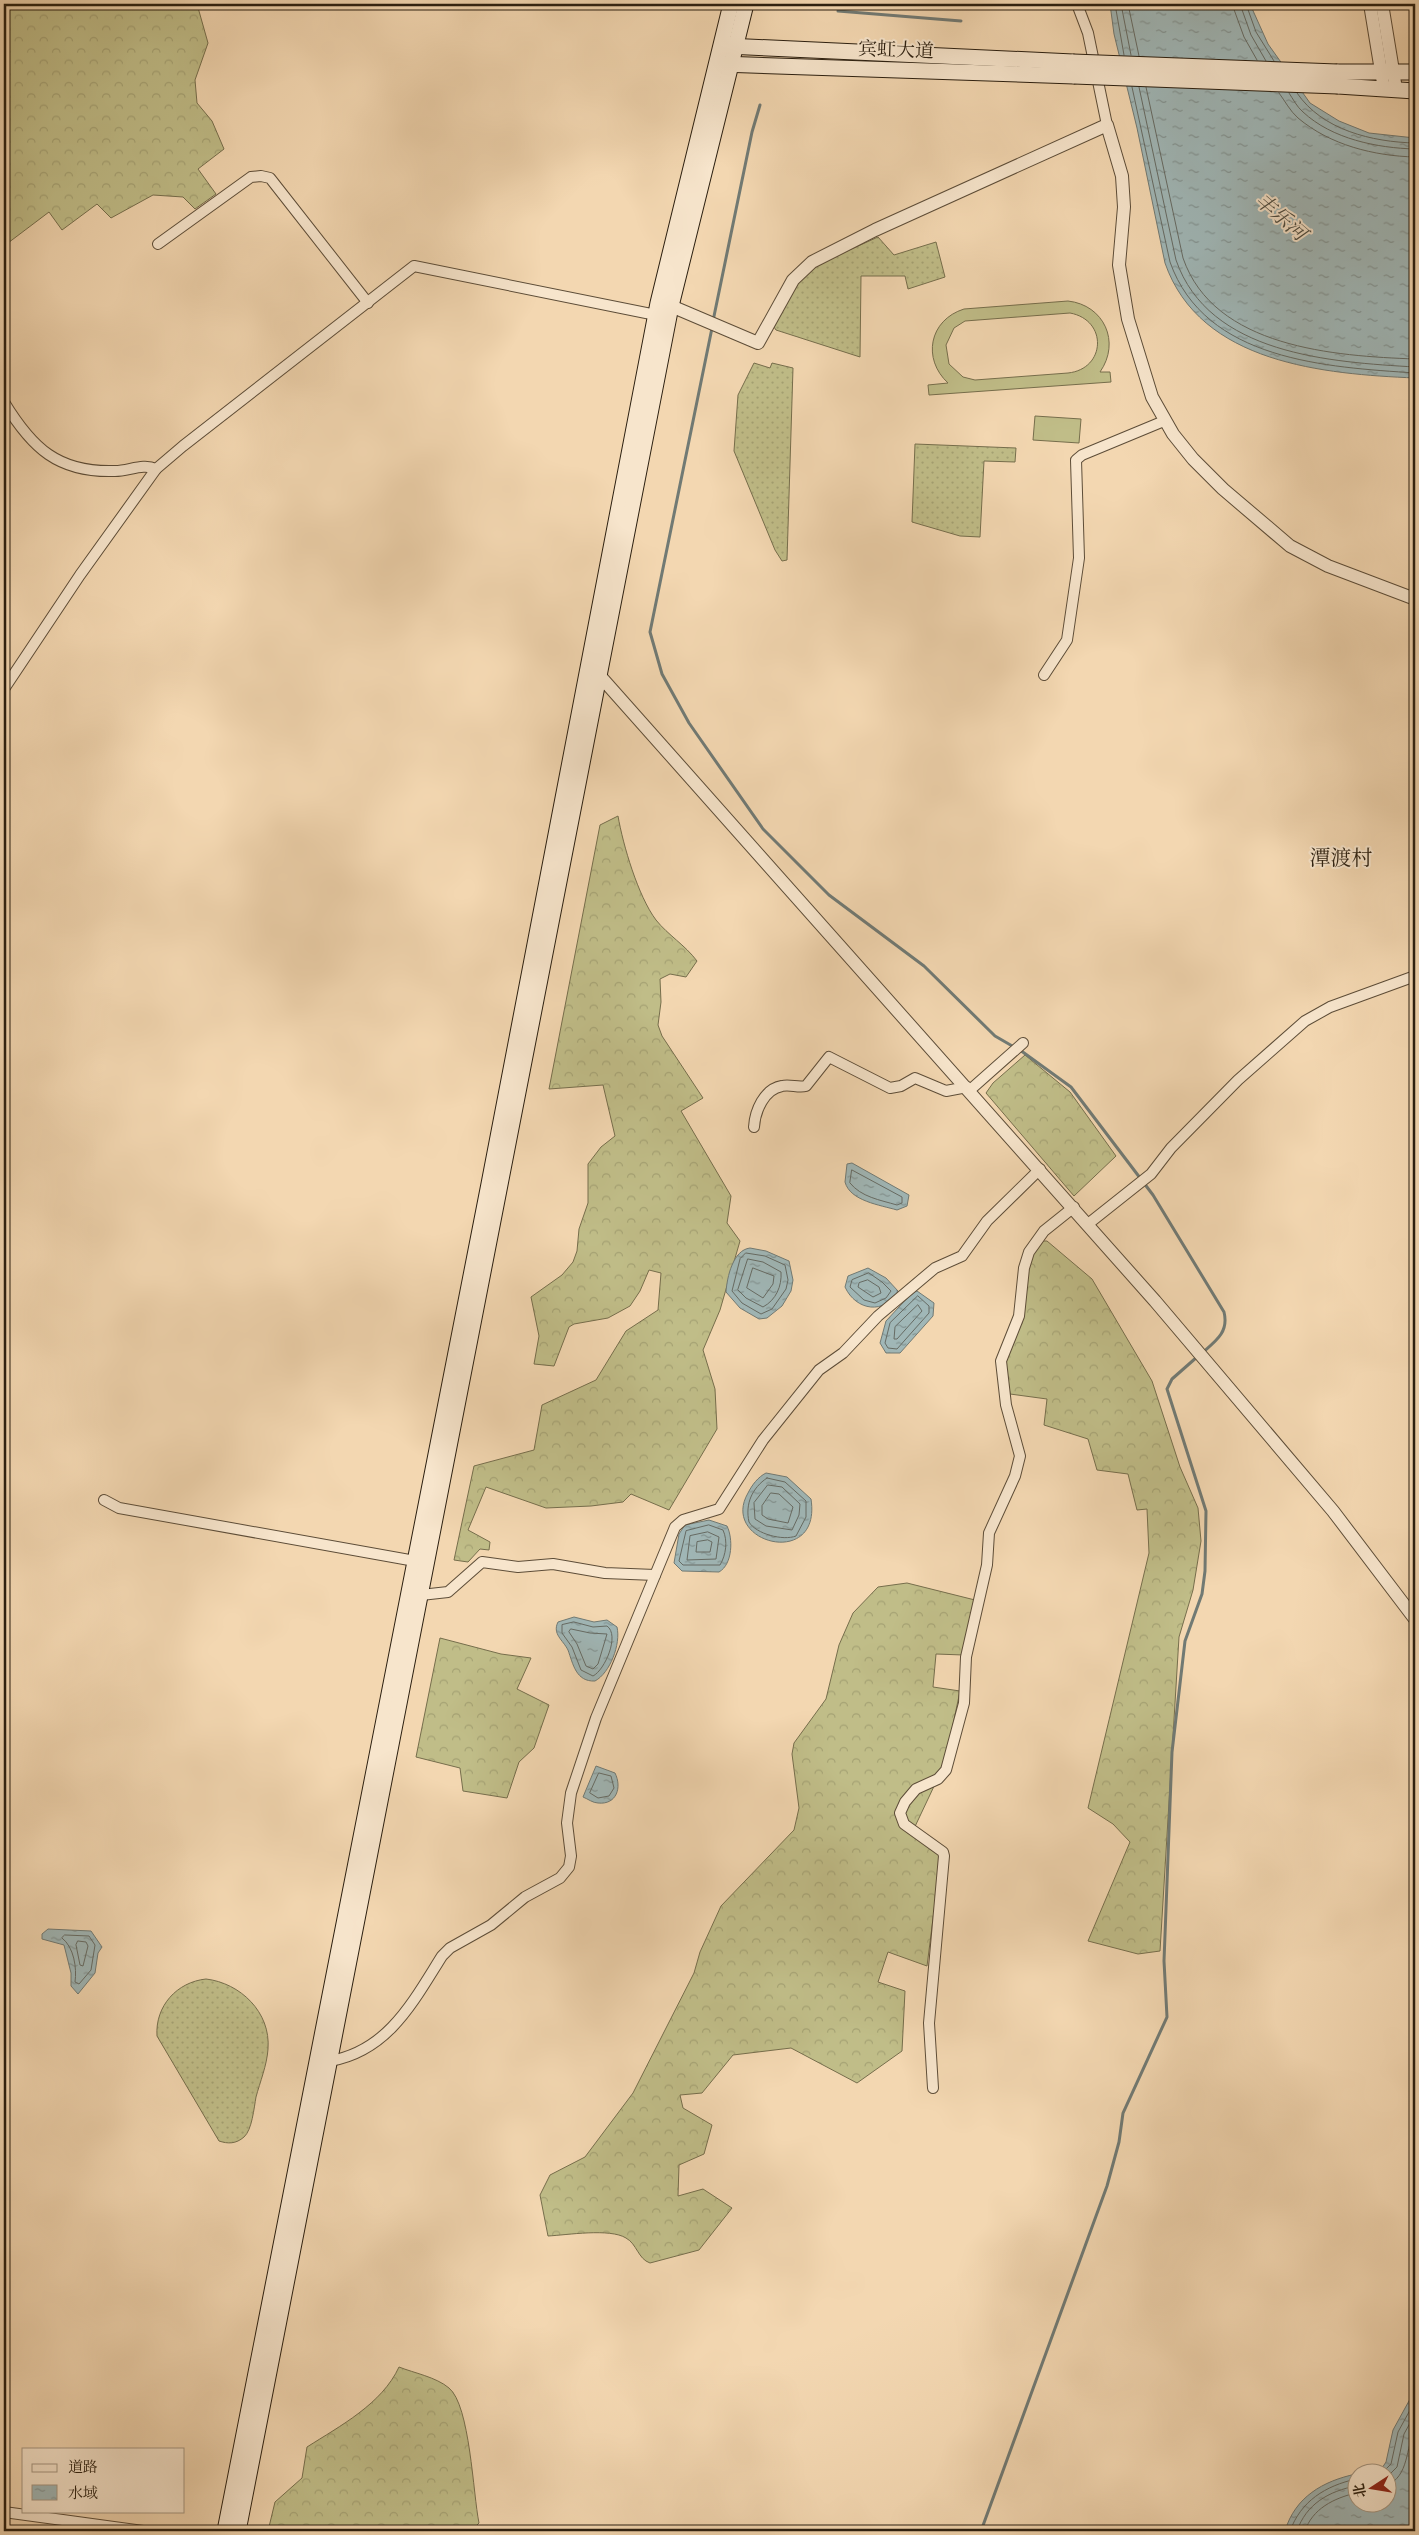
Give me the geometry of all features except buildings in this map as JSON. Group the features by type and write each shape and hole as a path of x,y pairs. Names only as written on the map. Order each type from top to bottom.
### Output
{"main road":[{"path":"238,2531 671,306 728,46 731,4"},
{"path":"728,46 746,4"},
{"name":"宾虹大道","path":"728,46 1073,69"},
{"path":"225,2531 656,315 724,64"},
{"name":"宾虹大道","path":"724,64 1073,69"},
{"path":"1073,69 1338,79 1390,89 1415,91"},
{"path":"1338,79 1387,72 1415,72"}],"street":[{"path":"1077,4 1088,33 1107,124 1122,176 1123,220 1120,247 1122,292 1139,363 1152,397 1164,421 1182,447 1211,477 1290,546 1322,564 1415,599"},
{"path":"1370,4 1390,89"},
{"path":"1382,4 1387,72"},
{"path":"671,306 758,343 793,280 812,262 884,226 1107,124"},
{"path":"158,244 251,177 266,176 270,178 368,303"},
{"path":"4,689 80,575 156,469 414,266 656,315"},
{"path":"4,402 34,444 56,461 88,470 116,471 148,465 156,469"},
{"path":"1044,675 1067,640 1079,558 1076,460 1082,454 1164,421"},
{"path":"600,676 796,899 1074,1207 1333,1511 1415,1619"},
{"path":"1088,1224 1151,1174 1171,1148 1238,1080 1300,1024 1330,1007 1415,976"},
{"path":"754,1127 758,1108 769,1092 781,1086 806,1086 829,1058 890,1088 901,1086 915,1078 946,1090 968,1088 1023,1043"},
{"path":"330,2061 349,2058 367,2049 407,2012 447,1950 491,1925 525,1897 560,1878 569,1866 571,1856 566,1823 571,1793 596,1718 675,1527 683,1520 719,1509 763,1440 819,1370 843,1353 878,1316 935,1268 962,1256 987,1221 1040,1169"},
{"path":"934,2088 929,2023 944,1856 943,1852 904,1824 900,1813 905,1802 916,1790 938,1779 946,1770 964,1704 966,1657 987,1565 989,1533 1015,1476 1020,1456 1006,1405 1001,1361 1019,1316 1024,1268 1029,1252 1044,1231 1074,1207"},
{"path":"104,1500 119,1508 415,1561"},
{"path":"421,1596 448,1592 482,1562 518,1567 553,1564 604,1573 655,1576"},
{"path":"4,2512 143,2531"}],"green space":[{"path":"4,4 197,4 208,43 195,80 197,103 212,121 224,149 198,169 216,194 195,209 183,197 153,195 111,218 97,204 62,230 49,212 4,246"},
{"path":"878,237 894,255 936,242 945,277 908,289 905,276 861,276 860,357 776,330 774,327 797,282 814,266"},
{"path":"1068,301 1081,304 1099,317 1109,337 1106,361 1100,372 1110,372 1111,382 929,395 928,385 948,383 940,373 932,352 933,341 937,331 952,314 964,309","holes":["1070,313 1082,317 1091,325 1096,334 1097,344 1095,354 1090,363 1081,370 1068,373 975,380 963,377 949,364 946,345 954,328 965,321"]},
{"path":"754,363 770,368 772,363 793,368 787,560 782,561 775,550 734,451 738,395"},
{"path":"1035,416 1081,419 1079,443 1033,440"},
{"path":"915,444 1016,448 1015,462 984,461 980,537 960,536 912,522"},
{"path":"618,816 632,870 649,910 656,920 697,961 686,977 670,974 660,979 661,1002 658,1025 662,1036 703,1098 681,1111 731,1196 727,1223 740,1241 720,1310 703,1350 715,1389 717,1429 669,1510 631,1494 623,1502 591,1506 546,1508 486,1487 468,1530 490,1542 489,1550 480,1549 468,1562 454,1560 474,1466 534,1450 542,1405 596,1380 626,1331 658,1310 661,1273 649,1270 640,1291 630,1306 608,1318 574,1324 569,1327 554,1366 534,1364 539,1336 531,1297 562,1275 573,1262 577,1251 579,1229 588,1203 588,1164 601,1147 615,1136 603,1085 549,1089 600,825"},
{"path":"1025,1055 1070,1092 1116,1156 1074,1196 986,1093 993,1083"},
{"path":"1039,1241 1047,1241 1092,1279 1152,1381 1180,1467 1198,1508 1201,1541 1193,1590 1179,1637 1160,1951 1138,1954 1088,1941 1130,1842 1113,1824 1088,1808 1149,1553 1147,1509 1137,1510 1128,1474 1097,1470 1088,1439 1044,1425 1047,1399 1010,1394 1005,1357 1028,1262"},
{"path":"907,1583 975,1600 963,1655 936,1654 933,1687 960,1691 945,1763 911,1835 941,1856 927,1966 888,1952 878,1982 905,1991 902,2051 857,2083 791,2048 733,2055 702,2093 680,2095 683,2108 712,2125 704,2154 679,2165 678,2196 703,2189 732,2208 699,2250 650,2263 643,2258 630,2241 619,2235 599,2233 548,2236 540,2195 550,2175 585,2157 633,2093 694,1973 700,1952 721,1906 794,1830 799,1808 792,1754 794,1743 826,1699 839,1645 853,1613 878,1587"},
{"path":"440,1638 501,1654 531,1658 517,1689 549,1705 534,1748 519,1762 507,1798 463,1791 460,1768 416,1757"},
{"path":"206,1979 230,1986 251,2002 259,2012 268,2036 266,2061 251,2124 244,2137 232,2143 219,2141 157,2036 157,2025 160,2015 170,1997 186,1985"},
{"path":"399,2367 444,2384 456,2397 462,2412 470,2451 479,2523 471,2531 268,2531 275,2502 302,2478 307,2447 371,2403 392,2380"}],"water":[{"name":"丰乐河","path":"1110,4 1250,4 1268,44 1310,103 1339,121 1369,133 1415,138 1415,378 1343,373 1269,357 1236,343 1206,323 1182,297 1165,263 1137,128 1114,34"},
{"path":"852,1163 909,1195 907,1206 897,1210 874,1204 853,1194 845,1182 847,1164"},
{"path":"750,1248 766,1251 789,1261 793,1280 791,1291 782,1306 767,1318 759,1319 740,1308 726,1292 735,1259 744,1250"},
{"path":"868,1268 886,1278 898,1291 886,1304 878,1307 863,1305 856,1301 845,1287 848,1276"},
{"path":"917,1291 934,1303 933,1316 900,1353 886,1353 880,1343 886,1321 912,1293"},
{"path":"766,1473 787,1477 811,1499 810,1521 802,1535 788,1541 773,1541 758,1536 747,1525 743,1511 748,1493 756,1481"},
{"path":"709,1520 727,1526 731,1544 727,1563 719,1572 682,1571 674,1563 679,1534 685,1525"},
{"path":"574,1617 594,1622 607,1620 617,1627 616,1649 610,1665 595,1681 583,1679 579,1675 568,1650 556,1630 558,1622"},
{"path":"596,1766 615,1773 617,1778 618,1789 614,1798 604,1803 594,1802 583,1797"},
{"path":"48,1929 91,1931 102,1947 98,1953 95,1973 78,1994 71,1986 71,1973 64,1945 42,1939 42,1934"},
{"path":"1415,2390 1415,2531 1285,2531 1290,2519 1303,2500 1322,2486 1346,2476 1346,2512 1396,2512 1396,2462 1386,2462 1393,2430"}],"waterway":[{"path":"838,11 961,21"},
{"path":"713,321 752,132 760,105"},
{"path":"712,328 650,632 662,674 689,723 763,829 829,895 924,966 995,1036 1014,1047"},
{"path":"1020,1050 1071,1087 1153,1195 1224,1312 1225,1325 1223,1331 1202,1353"},
{"path":"981,2531 1107,2186 1119,2142 1123,2113 1167,2017 1164,1961 1172,1752 1185,1641 1202,1594 1205,1571 1206,1511 1167,1389 1172,1379 1197,1357"}],"district":[{"name":"潭渡村","path":"1341,858"}]}
